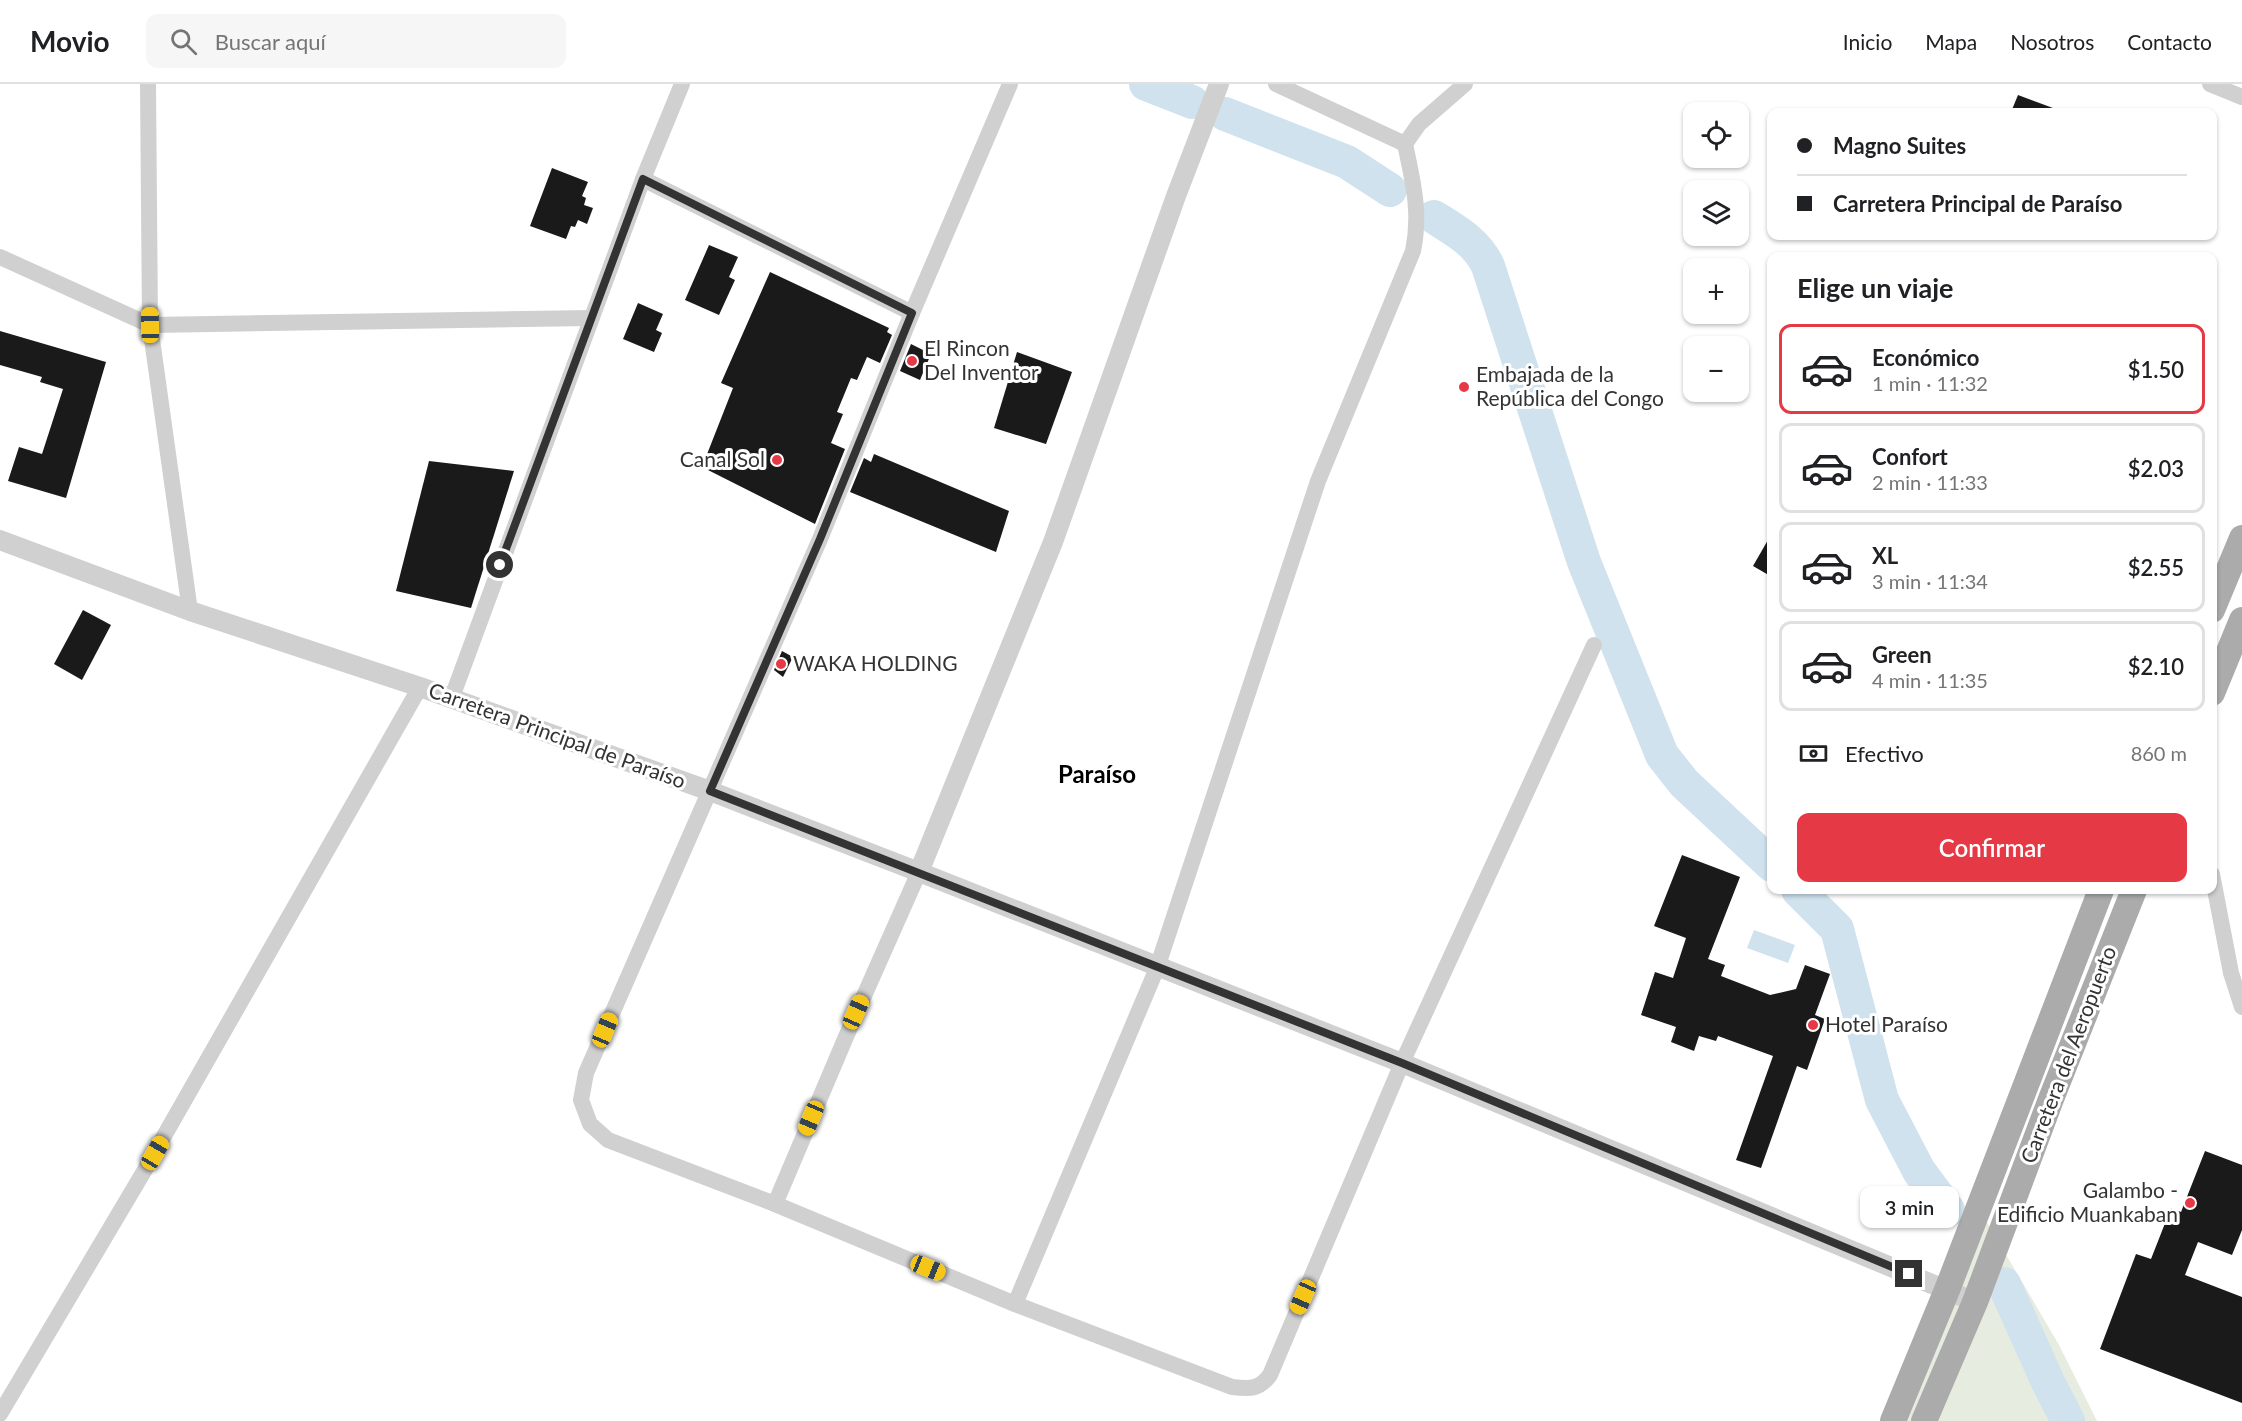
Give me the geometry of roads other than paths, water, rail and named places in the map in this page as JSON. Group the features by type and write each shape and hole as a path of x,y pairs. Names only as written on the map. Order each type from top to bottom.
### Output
{"main road":[{"path":"2217,598 2242,538"},
{"path":"2217,681 2242,620"},
{"name":"Carretera del Aeropuerto","path":"1893,1421 1947,1290 2099,894"},
{"name":"Carretera del Aeropuerto","path":"1924,1421 1975,1302 2051,1099 2132,894"}],"street":[{"path":"148,84 150,325 190,611"},
{"path":"451,700 643,179 682,84"},
{"path":"1010,84 912,313 820,539 586,1073 581,1100 590,1124 608,1140 775,1204 1015,1304 1232,1387 1251,1389 1262,1385 1270,1375 1402,1063 1594,645"},
{"path":"775,1204 918,872 1053,542 1176,196 1219,84"},
{"path":"1276,84 1405,144"},
{"path":"1015,1304 1157,968 1318,481 1413,251 1418,227 1416,195 1405,144 1419,124 1465,84"},
{"path":"2210,84 2242,97"},
{"path":"643,179 912,313"},
{"path":"0,257 150,325 591,318"},
{"name":"Carretera Principal de Paraíso","path":"0,540 190,611 420,687 710,791 1402,1063 1975,1302"},
{"path":"0,1414 143,1173 420,687"},
{"path":"2216,894 2231,973 2242,1007"}],"water":[{"path":"1754,930 1795,945 1788,963 1747,948"}],"waterway":[{"path":"1146,84 1192,102"},
{"path":"1225,114 1347,162 1390,190"},
{"path":"1434,217 1472,244 1488,266 1584,562 1662,755 1684,783 1767,860"},
{"path":"1802,894 1837,929 1882,1100 1919,1171 1948,1210"},
{"path":"2004,1284 2068,1421"}],"place":[{"name":"El Rincon Del Inventor","path":"912,361"},
{"name":"Embajada de la República del Congo","path":"1464,387"},
{"name":"Canal Sol","path":"777,460"},
{"name":"WAKA HOLDING","path":"781,664"},
{"name":"Hotel Paraíso","path":"1813,1025"},
{"name":"Galambo - Edificio Muankaban","path":"2190,1203"}],"district":[{"name":"Paraíso","path":"1097,775"}]}
